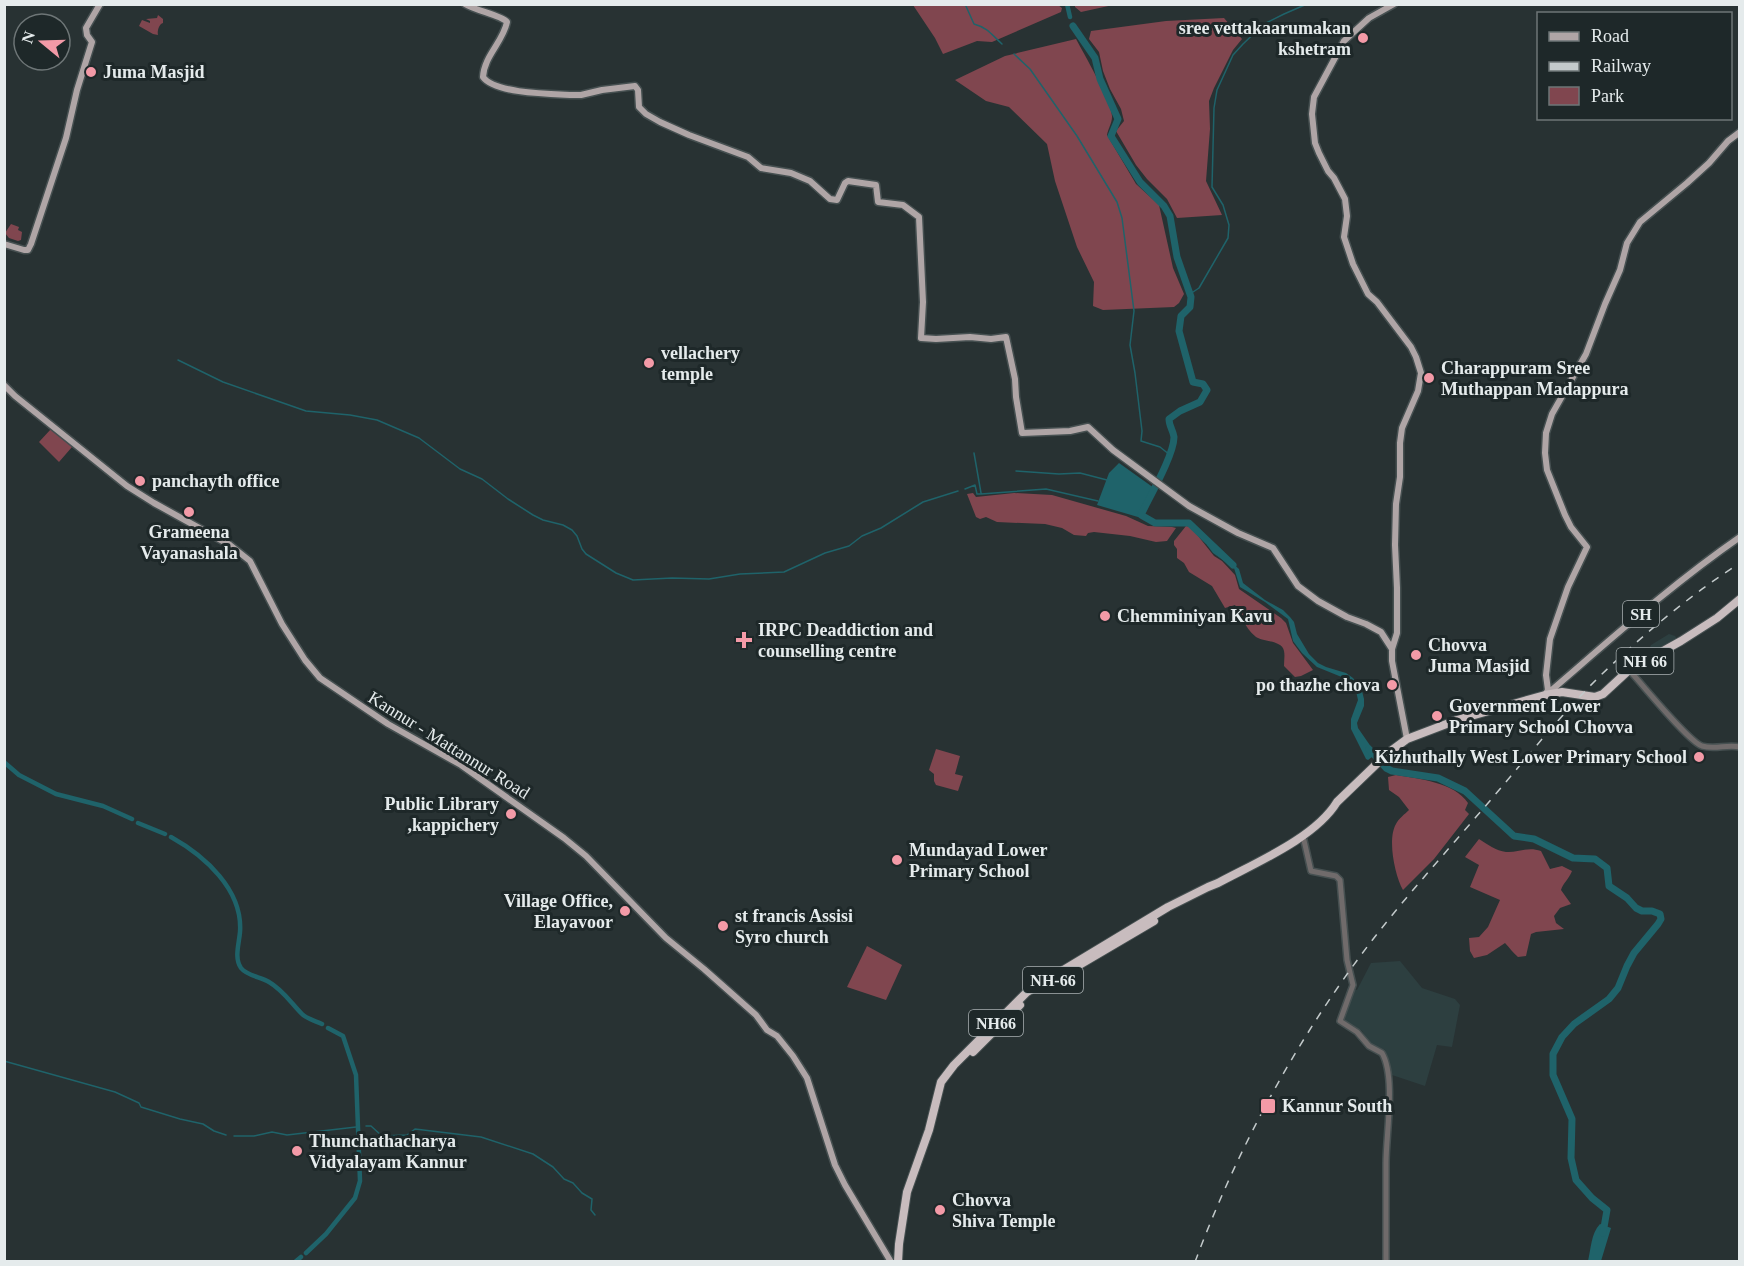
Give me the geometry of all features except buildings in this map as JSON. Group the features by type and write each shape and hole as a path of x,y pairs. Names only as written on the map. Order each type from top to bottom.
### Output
{"highway":[{"name":"NH 66","path":"1545,695 1562,692 1595,697 1603,694 1629,670 1717,618 1740,599"},
{"name":"NH66","path":"899,1258 907,1192 934,1119 938,1093 944,1077 1027,992 1134,927 1214,886 1303,836 1407,739 1457,720 1545,695"}],"main road":[{"path":"4,244 24,250 27,250 31,244 66,138 77,90 92,42 87,35 86,28 100,4"},
{"path":"465,4 483,13 503,18 507,22 484,68 483,77 488,82 522,92 573,95 635,86 639,90 639,107 653,118 689,135 748,157 761,168 791,173 810,181 830,199 837,200 845,183 848,182 876,185 878,202 903,205 919,217 921,338 991,339 1006,337 1015,379 1022,433 1088,428 1092,430 1103,443 1192,508 1238,533 1273,548 1298,586 1318,601 1381,632 1392,649"},
{"path":"1394,4 1369,18 1344,41 1314,97 1312,114 1315,143 1345,199 1347,209 1344,237 1353,264 1368,294 1377,302 1411,347 1421,373 1418,391 1402,428 1400,477 1396,504 1397,633 1392,649 1392,661 1407,739"},
{"path":"1545,695 1548,690 1546,675 1550,639 1568,587 1587,548 1571,527 1547,470 1545,453 1549,422 1586,354 1634,230 1642,219 1699,173 1728,141 1740,132"},
{"name":"Kannur - Mattannur Road","path":"4,385 127,486 230,545 250,561 282,624 305,660 320,678 380,718 461,765 564,837 586,856 666,938 756,1015 767,1029 777,1036 807,1078 845,1185 891,1262"},
{"name":"SH","path":"1545,695 1671,589 1740,537"},
{"path":"886,1255 899,1258"}],"street":[{"path":"1629,670 1684,732 1698,744 1715,748 1740,747"},
{"path":"1303,836 1311,871 1336,876 1340,880 1347,960 1353,985 1340,1021 1357,1032 1369,1046 1383,1053 1388,1068 1386,1262"}],"shaded area":[{"path":"1669,634 1677,639 1654,653 1651,645"},
{"path":"1400,961 1422,988 1455,999 1460,1005 1452,1047 1437,1045 1425,1086 1392,1075 1385,1050 1369,1043 1362,1031 1344,1021 1354,990 1357,990 1371,963"}],"green space":[{"path":"1075,4 1113,5 1081,12"},
{"path":"913,5 1058,5 1062,8 1061,12 992,42 977,41 943,54"},
{"path":"158,15 163,19 163,23 160,25 158,35 139,26 142,20 150,23 146,19 157,18"},
{"path":"1224,18 1242,39 1233,50 1209,101 1210,129 1206,181 1222,215 1177,218 1167,199 1136,165 1116,131 1124,121 1121,109 1103,71 1099,52 1089,39 1091,31 1166,21"},
{"path":"1076,39 1111,110 1112,119 1107,135 1136,184 1159,205 1173,268 1184,294 1174,307 1103,310 1093,306 1094,282 1077,247 1055,181 1047,144 1009,107 986,101 955,80 1005,56"},
{"path":"11,224 19,227 18,230 22,232 21,240 9,238 5,233"},
{"path":"51,429 72,447 59,462 39,442"},
{"path":"973,493 976,497 1014,493 1052,495 1126,516 1148,526 1176,528 1167,541 1156,542 1094,532 1086,536 1074,535 1062,528 1045,524 997,522 986,517 980,519 976,517 967,494"},
{"path":"1186,526 1191,527 1214,556 1235,575 1239,589 1286,623 1293,643 1313,670 1295,677 1284,666 1283,647 1256,637 1235,605 1225,608 1212,586 1189,572 1184,563 1177,558 1177,549 1174,545 1174,541"},
{"path":"936,749 960,756 955,774 963,776 958,791 936,785 934,774 929,770"},
{"path":"1396,775 1425,780 1454,790 1468,803 1465,810 1469,814 1434,859 1403,890 1395,867 1392,839 1397,822 1409,810 1399,797 1389,790 1388,777"},
{"path":"1479,839 1502,851 1531,849 1541,851 1550,869 1562,866 1572,871 1561,890 1571,904 1560,908 1554,916 1556,923 1564,929 1531,934 1526,956 1518,957 1505,943 1487,955 1474,958 1470,951 1469,938 1479,937 1488,927 1500,900 1470,887 1479,865 1465,857"},
{"path":"867,946 902,965 886,1000 847,987"}],"water":[{"path":"1119,463 1154,488 1138,517 1097,505 1109,473"},
{"path":"1210,539 1213,546 1239,569 1243,583 1290,617 1309,654 1318,663 1346,673 1353,678 1362,691 1364,699 1364,706 1357,723 1358,728 1376,754 1368,760 1351,729 1351,719 1358,700 1356,691 1349,680 1317,667 1302,653 1293,641 1288,619 1240,587 1234,568 1213,553 1207,545"},
{"path":"1600,1224 1611,1228 1601,1261 1588,1261 1593,1236"}],"waterway":[{"path":"965,4 974,24 986,29 1002,44"},
{"path":"1067,4 1070,17"},
{"path":"1190,294 1199,288 1228,238 1229,225 1223,205 1212,187 1214,108 1217,90 1233,55 1243,44 1264,24 1307,4"},
{"path":"1073,26 1095,58 1100,79 1118,119 1111,136 1140,182 1164,206 1170,216 1177,257 1191,297 1190,307 1181,316 1179,331 1193,382 1203,384 1207,390 1200,402 1169,419 1174,437 1173,445 1166,465 1141,515 1155,523 1189,523 1233,565"},
{"path":"1014,54 1030,69 1077,136 1117,202 1122,218 1134,311 1130,345 1142,431 1141,441 1160,447 1170,455"},
{"path":"178,360 223,382 306,411 377,420 419,438 460,469 482,479 533,515 572,530 586,554 616,573 633,580 709,579 740,574 784,572 825,553 849,546 862,536 881,528 923,502 958,491"},
{"path":"974,453 981,493"},
{"path":"1016,471 1080,473 1107,480"},
{"path":"965,489 975,485 977,494 980,494"},
{"path":"981,494 1046,489 1098,501"},
{"path":"1369,749 1386,768 1392,771 1438,778 1465,791 1514,836 1534,839 1573,858 1595,859 1607,868 1609,886 1627,898 1636,908 1660,914 1661,919 1658,924 1634,953 1618,988 1609,999 1574,1024 1562,1037 1553,1054 1553,1075 1572,1119 1571,1158 1576,1180 1592,1198 1607,1210 1603,1233"},
{"path":"4,762 19,775 56,794 103,806 132,819"},
{"path":"138,823 165,834"},
{"path":"171,837 209,864 228,888 239,917 237,955 241,968 274,985 304,1016 322,1024"},
{"path":"306,1253 326,1234 355,1198 360,1181 356,1075 343,1036 328,1028"},
{"path":"4,1061 115,1092 139,1103 141,1107 203,1124 226,1135"},
{"path":"366,1126 371,1126 382,1136 407,1135 415,1129 481,1137 533,1154 592,1199 591,1210 595,1215"},
{"path":"234,1136 254,1136 272,1132 287,1135 356,1127"},
{"path":"295,1262 301,1257"}],"railway":[{"path":"1195,1262 1231,1175 1274,1091 1322,1010 1377,934 1546,734 1588,688 1668,616 1703,588 1740,563"}],"place":[{"name":"sree vettakaarumakan kshetram","path":"1363,38"},
{"name":"Juma Masjid","path":"91,72"},
{"name":"vellachery temple","path":"649,363"},
{"name":"Charappuram Sree Muthappan Madappura","path":"1429,378"},
{"name":"panchayth office","path":"140,481"},
{"name":"Grameena Vayanashala","path":"189,512"},
{"name":"Chemminiyan Kavu","path":"1105,616"},
{"name":"IRPC Deaddiction and counselling centre","path":"744,640"},
{"name":"Chovva Juma Masjid","path":"1416,655"},
{"name":"po thazhe chova","path":"1392,685"},
{"name":"Government Lower Primary School Chovva","path":"1437,716"},
{"name":"Kizhuthally West Lower Primary School","path":"1699,757"},
{"name":"Public Library ,kappichery","path":"511,814"},
{"name":"Mundayad Lower Primary School","path":"897,860"},
{"name":"Village Office, Elayavoor","path":"625,911"},
{"name":"st francis Assisi Syro church","path":"723,926"},
{"name":"Kannur South","path":"1268,1106"},
{"name":"Thunchathacharya Vidyalayam Kannur","path":"297,1151"},
{"name":"Chovva Shiva Temple","path":"940,1210"}]}
